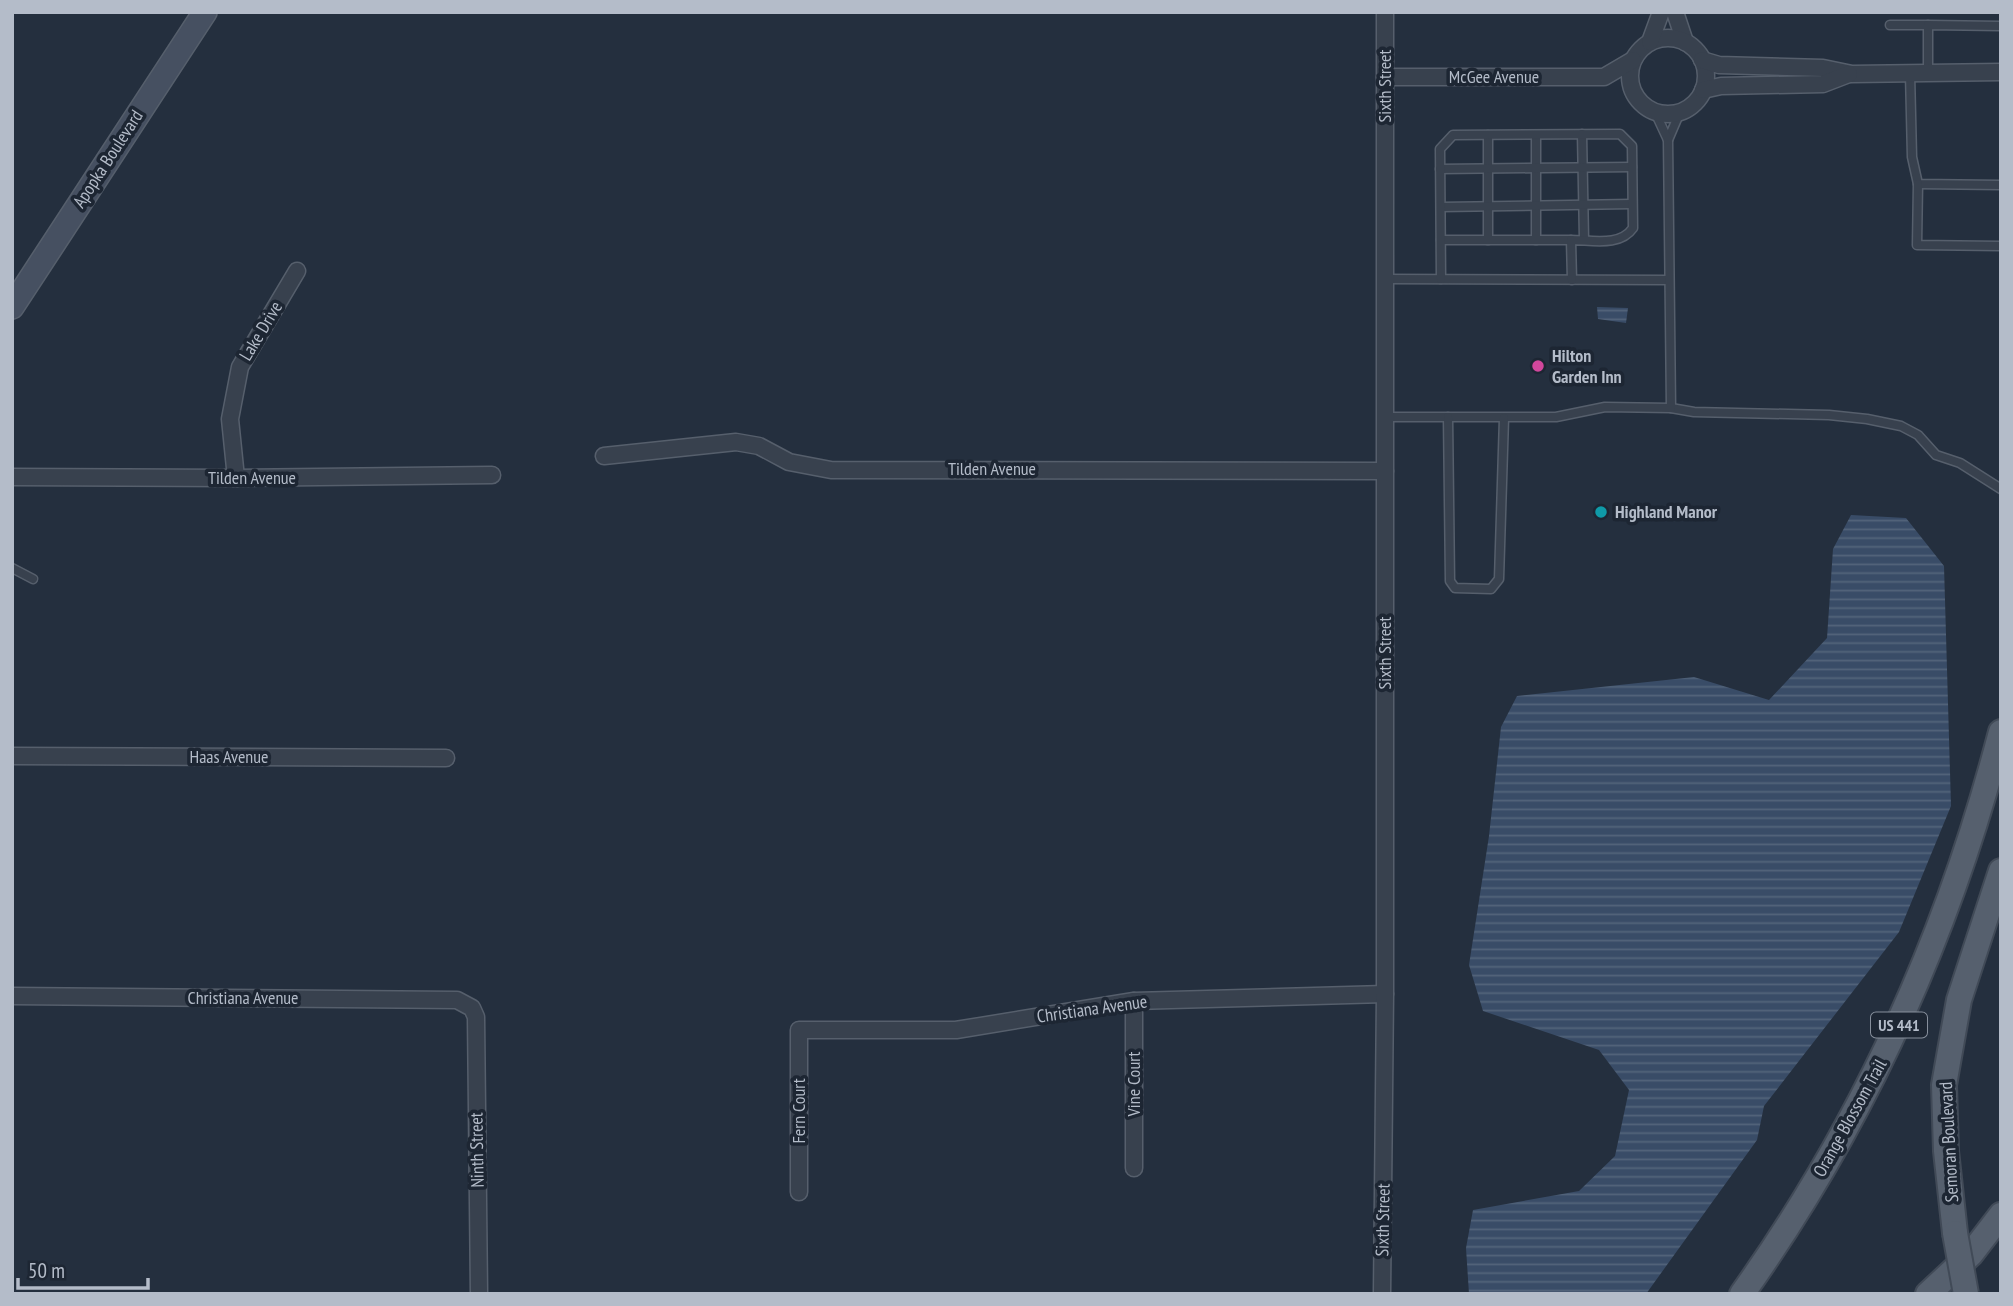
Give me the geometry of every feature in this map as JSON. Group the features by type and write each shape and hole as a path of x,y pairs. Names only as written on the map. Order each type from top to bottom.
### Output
{"main road":[{"name":"Orange Blossom Trail","path":"1742,1294 1816,1181 1896,1032 1974,829 2001,732"},
{"name":"Semoran Boulevard","path":"1966,1294 1955,1233 1946,1150 1944,1085 1959,1000 2001,871"},
{"path":"1928,1294 1971,1254 2001,1215"}],"street":[{"name":"Apopka Boulevard","path":"12,307 205,12"},
{"name":"Sixth Street","path":"1382,1294 1385,994 1385,12"},
{"path":"1650,42 1661,12"},
{"path":"1675,12 1685,42"},
{"path":"1633,60 1604,77 1636,97 1644,106 1655,112 1668,114 1690,107 1703,90 1705,69 1695,50 1685,42 1674,38 1661,38 1650,42 1633,60 1631,85 1636,97"},
{"path":"1702,60 1719,65 1823,68 1852,74 2001,72"},
{"path":"1703,90 1721,86 1823,84 1852,74"},
{"name":"McGee Avenue","path":"1385,77 1604,77"},
{"name":"Lake Drive","path":"236,478 230,419 240,367 297,271"},
{"name":"Tilden Avenue","path":"604,456 736,442 759,446 789,462 831,470 1385,471"},
{"name":"Tilden Avenue","path":"12,477 492,475"},
{"name":"Haas Avenue","path":"12,756 446,758"},
{"name":"Christiana Avenue","path":"799,1030 956,1030 1134,1001 1385,994"},
{"name":"Christiana Avenue","path":"12,996 457,1000 472,1008"},
{"name":"Vine Court","path":"1134,1001 1134,1167"},
{"name":"Ninth Street","path":"472,1008 476,1017 479,1294"},
{"name":"Fern Court","path":"799,1030 799,1192"}],"lane":[{"path":"1890,25 2001,26"},
{"path":"1928,25 1928,73"},
{"path":"1910,73 1912,156 1918,184 1917,245 2001,246"},
{"path":"1655,112 1668,140"},
{"path":"1671,408 1668,140 1680,112"},
{"path":"1582,134 1584,240"},
{"path":"1441,240 1619,240 1628,236 1633,228 1632,146 1620,134 1453,135 1440,149 1441,279"},
{"path":"1488,135 1488,240"},
{"path":"1536,135 1536,240"},
{"path":"1440,169 1632,167"},
{"path":"1918,184 2001,185"},
{"path":"1441,207 1632,204"},
{"path":"1572,240 1572,279"},
{"path":"1385,279 1669,280"},
{"path":"1385,417 1556,417 1605,407 1829,415 1867,419 1901,426 1918,435 1936,455 1960,463 2001,489"},
{"path":"1448,417 1450,581 1455,588 1479,589 1491,589 1499,579 1504,418"},
{"path":"12,568 33,579"}],"water":[{"path":"1597,307 1628,308 1626,323 1598,319"},
{"path":"1851,515 1906,518 1944,566 1951,806 1899,932 1764,1106 1757,1140 1646,1294 1469,1294 1466,1248 1473,1210 1579,1191 1615,1156 1629,1090 1599,1050 1483,1011 1469,965 1489,836 1501,727 1517,696 1694,677 1769,700 1827,638 1833,549"}],"place":[{"name":"Hilton Garden Inn","path":"1538,366"},
{"name":"Highland Manor","path":"1601,512"}]}
